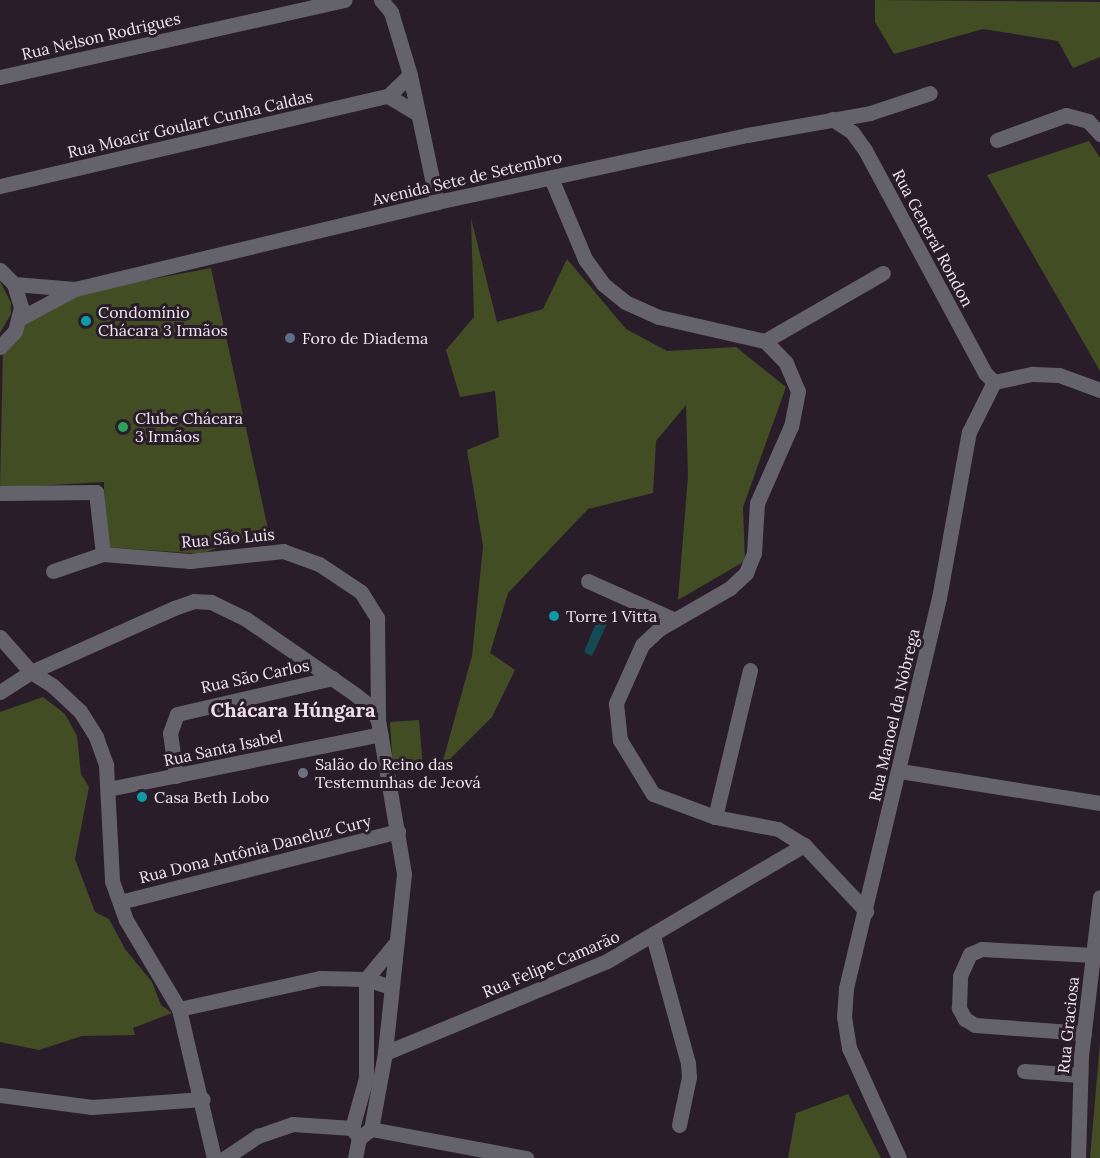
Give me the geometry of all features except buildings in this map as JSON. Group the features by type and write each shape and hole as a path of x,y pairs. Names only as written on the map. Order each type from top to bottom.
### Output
{"street":[{"path":"280,14 290,0"},
{"name":"Rua Nelson Rodrigues","path":"0,77 344,0"},
{"path":"381,0 391,12 410,75 437,202"},
{"path":"410,75 388,96 418,114"},
{"name":"Avenida Sete de Setembro","path":"20,319 75,289 437,202 870,113 930,93"},
{"name":"Rua Moacir Goulart Cunha Caldas","path":"0,186 388,96"},
{"name":"Avenida Sete de Setembro","path":"852,132 870,113"},
{"path":"997,140 1066,115 1082,118 1100,134"},
{"name":"Rua General Rondon","path":"832,119 852,132 985,373 994,382"},
{"path":"551,178 585,259 603,284 625,302 659,317 765,341 786,363 798,391 791,426 757,503 754,553 746,573 730,588 675,620 642,645 628,670 616,703 620,740 653,794 715,817 778,829 804,845 866,911"},
{"path":"0,270 14,284 21,307 20,319 0,346"},
{"path":"765,341 883,273"},
{"name":"Avenida Sete de Setembro","path":"14,284 75,289"},
{"path":"994,382 1033,374 1059,375 1100,390"},
{"name":"Rua Manoel da Nóbrega","path":"899,1158 865,1091 849,1047 844,1017 846,988 900,771 941,588 969,432 994,382"},
{"path":"0,493 91,490 99,496 104,554"},
{"name":"Rua São Luis","path":"53,571 104,554 190,561 283,550 301,555 346,579 372,605 377,618 379,727 404,874 394,945 386,1053"},
{"path":"588,581 675,620"},
{"path":"0,692 31,672 194,601 227,607 333,678 373,709 379,727"},
{"path":"0,637 31,672 53,686 80,711 96,737 106,765 112,881 126,920 179,1009 203,1099 214,1158"},
{"path":"715,817 750,670"},
{"name":"Rua São Carlos","path":"176,776 170,733 177,714 333,678"},
{"name":"Rua Santa Isabel","path":"108,789 176,776 379,727"},
{"path":"900,771 1100,803"},
{"name":"Rua Dona Antônia Daneluz Cury","path":"120,902 398,831"},
{"name":"Rua Felipe Camarão","path":"386,1053 607,961 804,845"},
{"name":"Rua Graciosa","path":"1078,1158 1080,1074 1100,897"},
{"path":"652,936 688,1063 689,1077 680,1125"},
{"path":"355,1158 355,1133 365,1087 366,979 394,945"},
{"path":"1084,1033 975,1024 965,1019 959,1008 960,976 970,954 982,949 1093,955"},
{"path":"179,1009 320,978 366,979 390,987"},
{"path":"366,1049 386,1053 371,1129"},
{"path":"1024,1071 1080,1074"},
{"path":"0,1095 92,1107 203,1099"},
{"path":"225,1158 258,1136 293,1124 355,1133 371,1129 520,1158"}],"green space":[{"path":"875,0 1100,2 1100,57 1073,68 1058,41 983,29 894,54 875,22"},
{"path":"1089,141 1100,158 1100,371 987,175"},
{"path":"471,218 497,322 543,309 567,259 626,329 667,351 736,347 786,387 743,507 745,561 678,600 688,476 686,405 656,441 653,493 588,509 508,593 490,653 515,670 492,717 441,768 472,656 483,546 467,450 499,437 495,391 460,397 446,350 474,317"},
{"name":"Clube Chácara 3 Irmãos","path":"211,268 270,538 224,545 202,554 105,547 104,482 0,488 3,350 24,322 77,293"},
{"path":"0,281 11,303 11,314 0,333"},
{"path":"43,697 65,714 77,736 81,774 89,787 75,859 95,912 109,919 125,949 152,982 161,1005 172,1013 133,1028 135,1035 82,1036 39,1050 0,1042 0,712"},
{"path":"419,720 423,768 393,769 390,722"},
{"path":"1100,1043 1100,1158 1090,1158"},
{"path":"848,1094 881,1158 788,1158 796,1113"}],"water":[{"path":"597,620 607,624 592,656 584,652"}],"place":[{"name":"Condomínio Chácara 3 Irmãos","path":"86,321"},
{"name":"Foro de Diadema","path":"290,338"},
{"name":"Clube Chácara 3 Irmãos","path":"123,427"},
{"name":"Torre 1 Vitta","path":"554,616"},
{"name":"Salão do Reino das Testemunhas de Jeová","path":"303,773"},
{"name":"Casa Beth Lobo","path":"142,797"}],"district":[{"name":"Chácara Húngara","path":"293,709"}]}
